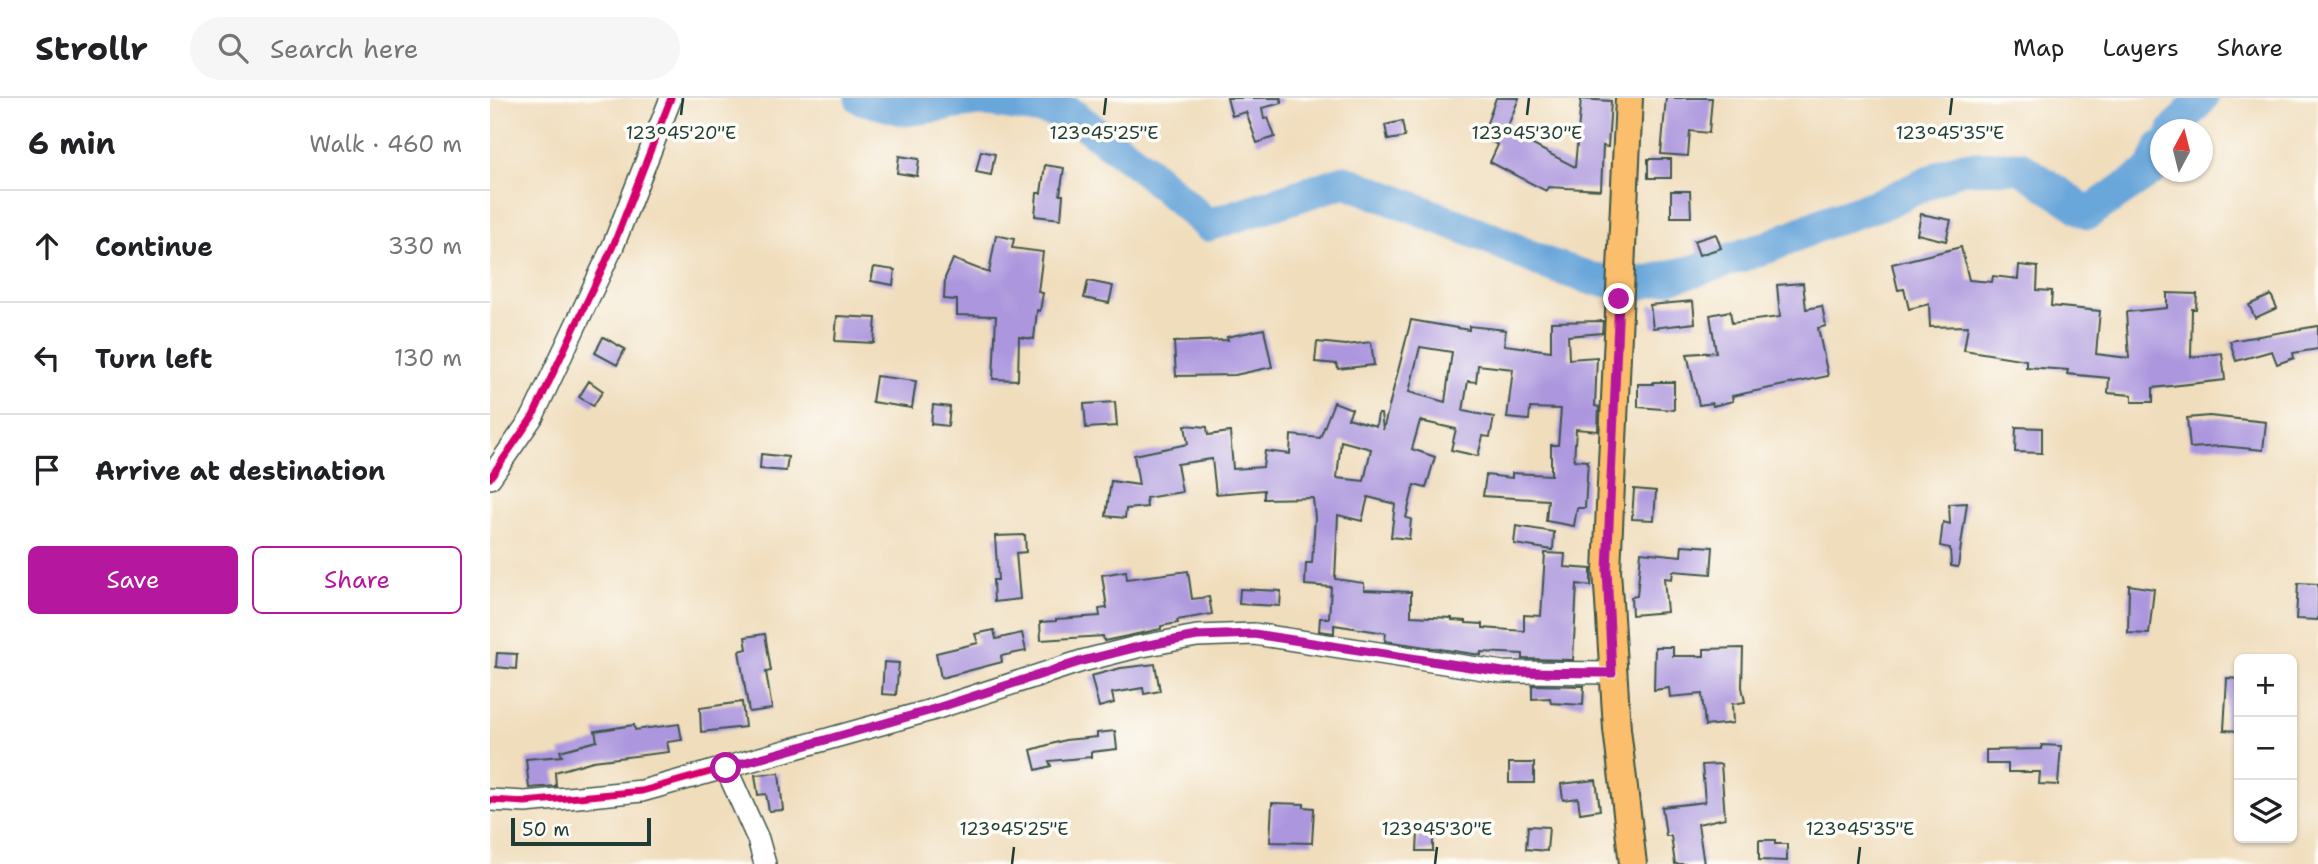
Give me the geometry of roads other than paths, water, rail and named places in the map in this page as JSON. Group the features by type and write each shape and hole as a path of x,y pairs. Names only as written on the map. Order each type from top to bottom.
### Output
{"main road":[{"path":"1629,98 1607,545 1612,673 1633,864"}],"street":[{"path":"490,478 533,416 613,246 671,98"},
{"path":"490,800 524,802 642,791 928,711 1082,661 1197,636 1254,634 1503,672 1612,673"},
{"path":"726,768 758,839 765,864"}],"waterway":[{"path":"861,98 906,110 980,100 1070,113 1141,166 1208,225 1345,181 1490,238 1547,264 1593,279 1638,284 1697,270 1768,247 1829,221 1886,202 1960,168 2020,167 2088,213 2150,171"},
{"path":"2184,119 2202,98"}]}
